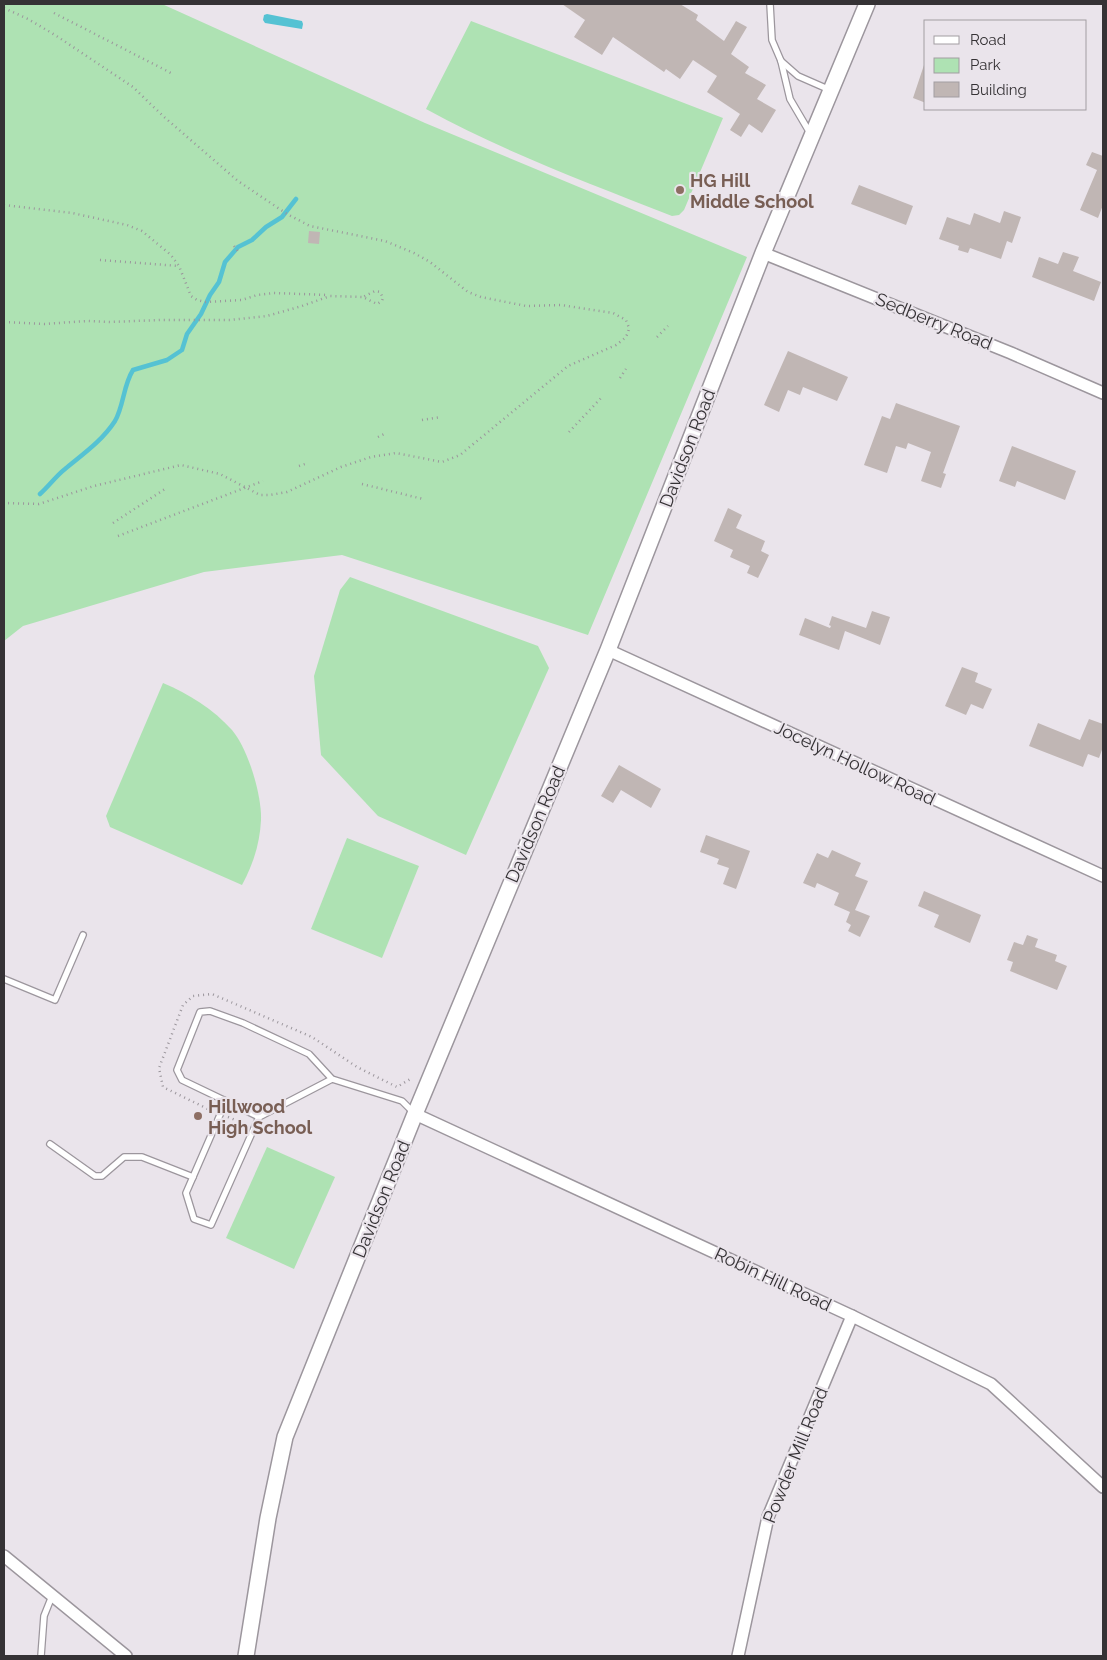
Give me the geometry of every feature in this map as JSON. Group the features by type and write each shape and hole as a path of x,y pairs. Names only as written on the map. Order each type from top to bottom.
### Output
{"street":[{"name":"Davidson Road","path":"246,1656 268,1518 285,1437 415,1114 608,650 763,253 867,4"},
{"name":"Sedberry Road","path":"763,253 1011,352 1103,393"},
{"name":"Jocelyn Hollow Road","path":"608,650 1103,876"},
{"name":"Robin Hill Road","path":"415,1114 852,1316 991,1384 1103,1488"},
{"name":"Powder Mill Road","path":"738,1656 768,1518 852,1316"},
{"path":"4,1556 126,1656"}],"lane":[{"path":"770,4 772,40 781,61 790,99 812,136"},
{"path":"781,61 798,76 831,90"},
{"path":"4,979 55,1000 83,935"},
{"path":"259,1117 182,1080 177,1070 200,1012 210,1011 243,1023 309,1054 332,1079 402,1101 415,1114"},
{"path":"226,1101 186,1193 194,1218 211,1225 259,1117 332,1079"},
{"path":"50,1144 95,1176 102,1176 124,1157 142,1157 193,1177"},
{"path":"41,1656 43,1622 52,1596"}],"path":[{"path":"4,8 48,31 133,87 163,116 238,181 294,218 310,226 385,241 414,252 468,292 481,297 526,306 561,305 614,313 628,323 629,328 628,333 616,345 568,366 460,455 442,462 396,453 371,457 341,467 286,492 260,495 220,474 182,465 94,486 54,501 39,504 4,502"},
{"path":"54,12 171,73"},
{"path":"4,205 72,213 127,225 142,231 171,255 179,266 191,296 205,302 242,300 274,293 363,297 377,304 383,298 380,292 375,291 363,297"},
{"path":"234,246 239,253"},
{"path":"100,260 179,266"},
{"path":"4,322 44,324 87,320 110,322 230,320 266,316 330,296"},
{"path":"658,337 668,326"},
{"path":"620,378 626,369"},
{"path":"569,432 602,397"},
{"path":"422,420 441,417"},
{"path":"378,437 384,434"},
{"path":"300,466 305,464"},
{"path":"118,536 263,481"},
{"path":"362,484 423,499"},
{"path":"113,523 165,489"},
{"path":"212,1111 163,1087 159,1068 183,1005 193,996 212,994 282,1023 312,1037 357,1066 397,1087 412,1078"},
{"path":"227,1117 245,1124"}],"green space":[{"path":"4,4 162,4 425,123 747,257 588,635 342,555 204,572 23,626 4,641"},
{"path":"471,21 723,118 684,210 679,215 672,216 516,153 426,109"},
{"path":"350,577 538,646 549,668 466,855 378,816 321,755 314,676 340,590"},
{"path":"163,683 191,697 217,715 238,738 248,760 259,798 261,820 255,854 242,885 110,827 106,816"},
{"path":"347,838 419,866 382,958 311,929"},
{"path":"267,1147 335,1177 294,1269 226,1238"}],"water":[{"path":"264,15 302,21 302,29 265,23 263,20"}],"building":[{"path":"562,4 680,4 698,15 696,20 724,41 736,21 747,27 731,54 749,67 745,73 766,85 757,99 776,110 762,133 749,124 741,137 730,130 740,114 707,92 717,76 693,60 680,79 666,69 664,72 613,37 602,55 574,37 585,20"},
{"path":"924,65 924,102 913,98"},
{"path":"1092,152 1103,156 1103,205 1098,218 1080,210 1097,170 1086,165"},
{"path":"859,185 913,206 906,225 851,204"},
{"path":"1004,211 1021,217 1012,243 1007,241 1001,259 970,248 968,253 958,250 959,246 939,239 947,217 970,225 974,213 1000,223"},
{"path":"309,231 320,232 319,244 308,243"},
{"path":"1063,252 1079,257 1073,271 1101,282 1094,301 1032,277 1039,257 1058,264"},
{"path":"788,351 848,377 837,401 803,387 800,395 788,390 779,412 764,405"},
{"path":"896,403 960,426 943,473 946,474 941,488 921,481 931,452 908,443 906,449 896,446 887,473 864,465 882,416 890,419"},
{"path":"1012,446 1076,471 1065,500 1017,481 1015,487 999,481"},
{"path":"728,508 742,515 736,528 765,541 761,551 769,555 758,578 747,573 750,566 730,557 733,550 714,541"},
{"path":"872,611 890,617 880,645 845,631 839,650 799,635 805,618 830,628 832,616 866,628"},
{"path":"962,667 978,673 975,682 992,689 983,709 971,704 966,715 945,706"},
{"path":"1089,719 1103,724 1103,747 1099,758 1088,754 1083,767 1029,746 1038,723 1080,740"},
{"path":"619,765 661,789 651,808 621,790 613,803 601,796"},
{"path":"706,835 750,851 736,889 723,884 729,868 717,864 719,859 700,852"},
{"path":"832,850 861,863 855,876 868,881 855,910 870,916 860,937 848,931 851,925 846,922 850,912 834,905 839,893 817,883 815,888 803,883 817,853 828,858"},
{"path":"924,891 981,915 970,943 934,927 939,915 918,906"},
{"path":"1027,935 1038,939 1035,947 1057,955 1055,961 1067,966 1057,990 1010,971 1013,962 1007,960 1014,942 1023,945"}],"waterway":[{"path":"40,494 110,428 118,415 127,382 133,370 167,360 182,350 187,334 219,282 225,262 238,247 252,240 266,227 282,217 296,199"}],"place":[{"name":"HG Hill Middle School","path":"680,190"},
{"name":"Hillwood High School","path":"198,1116"}]}
